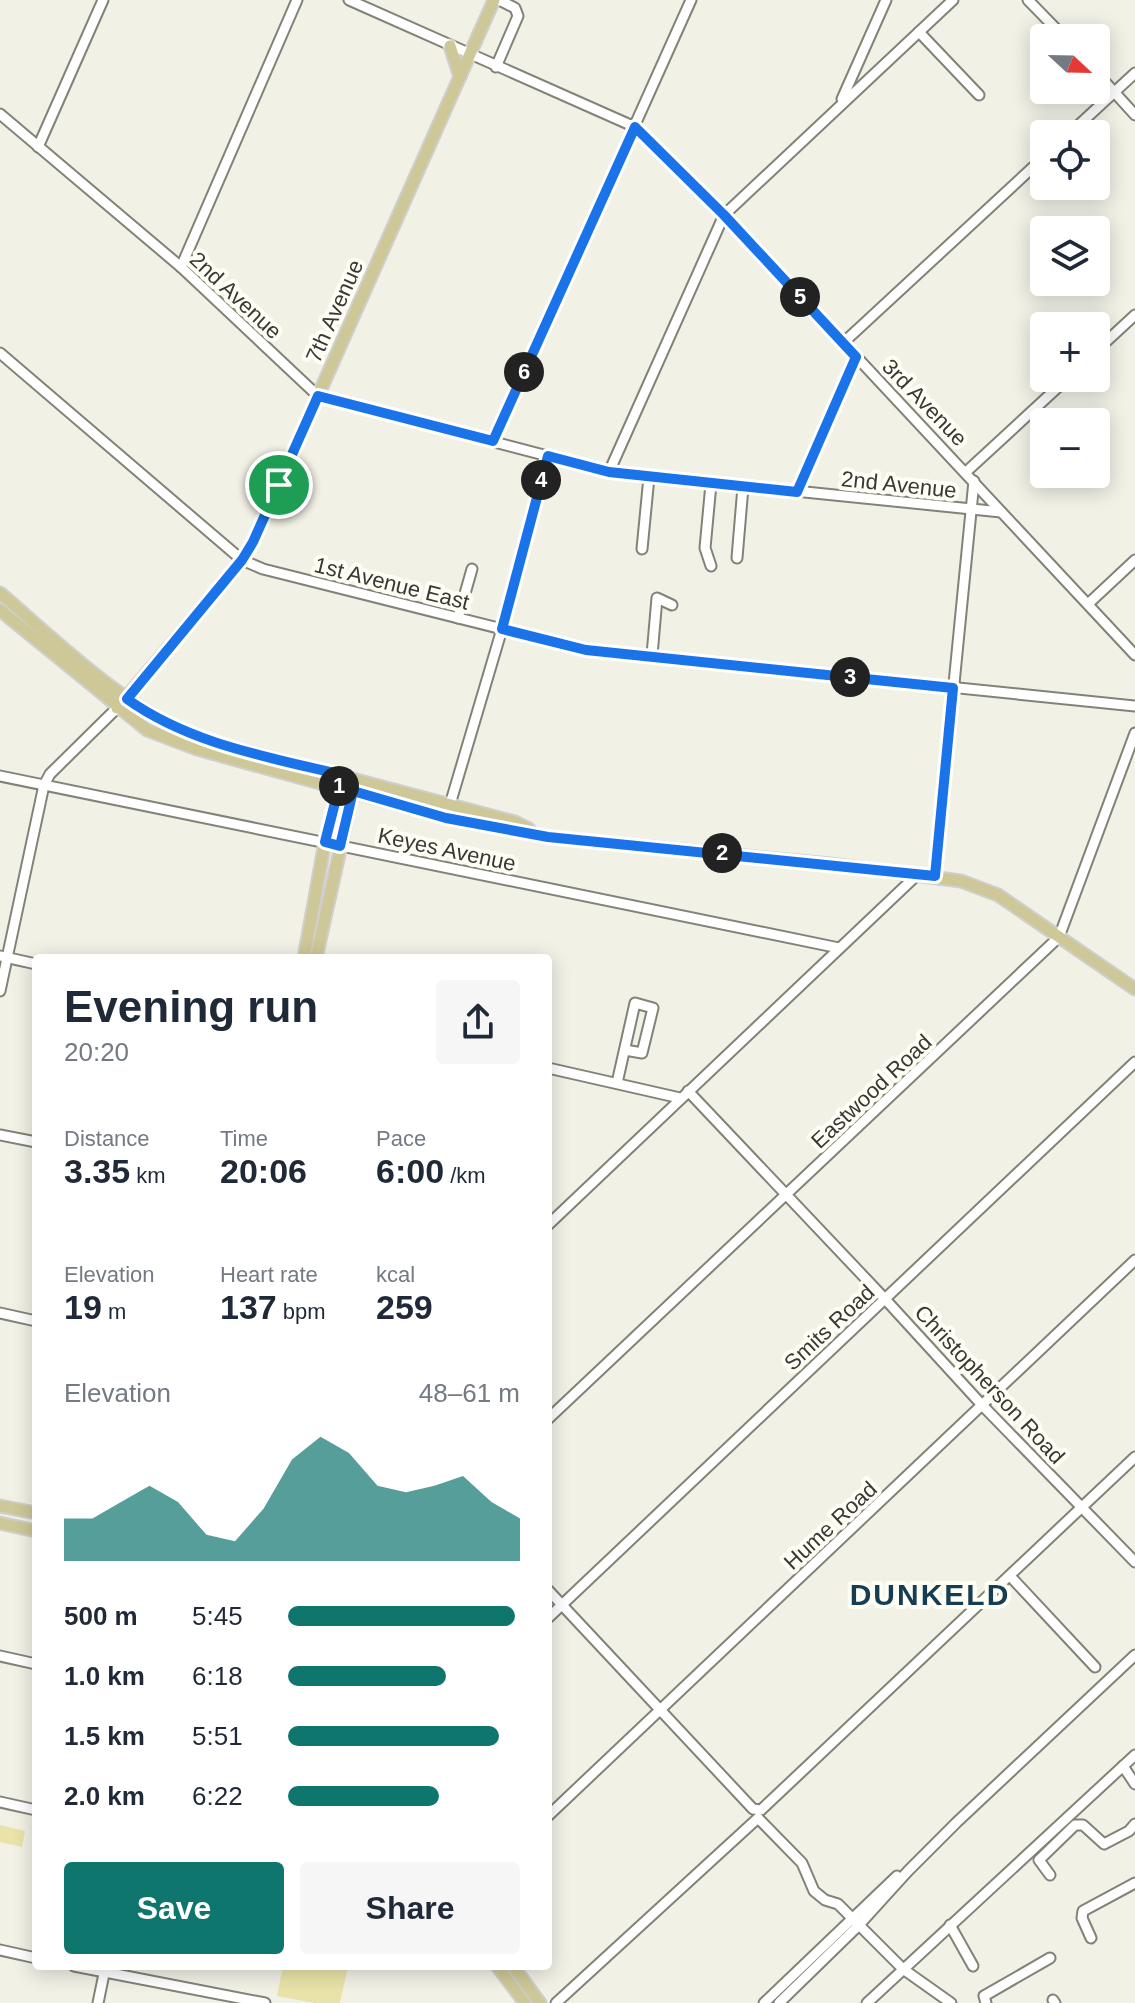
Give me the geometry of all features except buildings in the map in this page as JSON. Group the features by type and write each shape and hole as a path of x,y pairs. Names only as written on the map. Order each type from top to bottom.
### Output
{"main road":[{"name":"7th Avenue","path":"117,708 242,560 253,542 497,0"},
{"path":"450,46 460,77"},
{"path":"0,593 127,699 151,716 201,739 448,812 548,837 918,874 961,881 998,895 1135,989"},
{"path":"0,610 147,730 182,744 340,781"},
{"path":"305,954 325,842 340,781"},
{"path":"317,954 354,785"},
{"path":"0,1506 32,1512"},
{"path":"0,1523 32,1530"},
{"path":"500,1970 525,2003"},
{"path":"516,1970 540,2003"}],"street":[{"path":"38,147 103,0"},
{"path":"181,267 297,0"},
{"name":"3rd Avenue","path":"349,0 635,127 724,215 1135,655"},
{"path":"496,67 518,16 515,8 497,0"},
{"path":"493,441 691,0"},
{"path":"840,105 886,0"},
{"path":"609,472 724,215 953,0"},
{"path":"1028,0 1051,24"},
{"path":"919,32 979,95"},
{"path":"1084,120 1135,73"},
{"path":"1110,88 1135,115"},
{"name":"2nd Avenue","path":"0,114 181,267 318,396 609,472 1001,512"},
{"path":"843,343 1030,170"},
{"path":"1110,338 1135,315"},
{"name":"1st Avenue East","path":"0,353 242,560 263,569 586,650 1135,706"},
{"path":"797,492 856,357"},
{"path":"966,472 1053,392"},
{"path":"448,812 502,629 548,456"},
{"path":"642,549 649,477"},
{"path":"935,876 974,481"},
{"path":"711,484 705,548 711,566"},
{"path":"737,558 743,487"},
{"path":"1088,604 1135,560"},
{"path":"458,618 472,569"},
{"path":"652,655 657,598 672,605"},
{"path":"0,991 3,957 44,785 50,774 117,708"},
{"name":"Eastwood Road","path":"552,1415 1059,937 1135,733"},
{"name":"Keyes Avenue","path":"0,776 839,948"},
{"path":"552,1221 918,874"},
{"path":"3,957 32,963"},
{"path":"617,1083 635,1003 650,1006 653,1008 642,1053 625,1050"},
{"name":"Smits Road","path":"552,1614 1135,1062"},
{"path":"552,1069 684,1095"},
{"name":"Christopherson Road","path":"684,1095 787,1194 982,1405 1135,1562"},
{"path":"0,1135 32,1141"},
{"name":"Hume Road","path":"552,1812 1135,1260"},
{"path":"0,1313 32,1320"},
{"path":"556,2003 1135,1457"},
{"path":"1010,1576 1095,1667"},
{"path":"552,1594 802,1863 814,1891 825,1900 838,1904 903,1969 951,2003"},
{"path":"779,2003 908,1871 1135,1655"},
{"path":"0,1656 32,1663"},
{"path":"867,2003 1135,1755"},
{"path":"1123,1766 1135,1784"},
{"path":"0,1802 32,1809"},
{"path":"1050,1875 1039,1860 1075,1825 1083,1825 1104,1844 1133,1829"},
{"path":"1091,1938 1082,1918 1083,1911 1135,1883"},
{"path":"764,2003 856,1922"},
{"path":"950,1925 973,1966"},
{"path":"0,1950 32,1957"},
{"path":"986,2003 984,1996 1050,1958"},
{"path":"98,2003 105,1970"},
{"path":"110,1970 265,2003"}],"shaded area":[{"path":"0,1825 25,1831 22,1847 0,1842"},
{"path":"282,1970 347,1970 340,2003 314,2003 277,1996"}],"district":[{"name":"DUNKELD","path":"930,1595"}],"route":[{"path":"635,127 724,215 856,357 797,492 609,472 548,456 502,629 586,650 953,688 935,876 548,837 446,818 353,791 340,846 325,842 342,775 201,739 151,716 127,699 242,560 279,485 318,396 493,441 635,127"}]}
